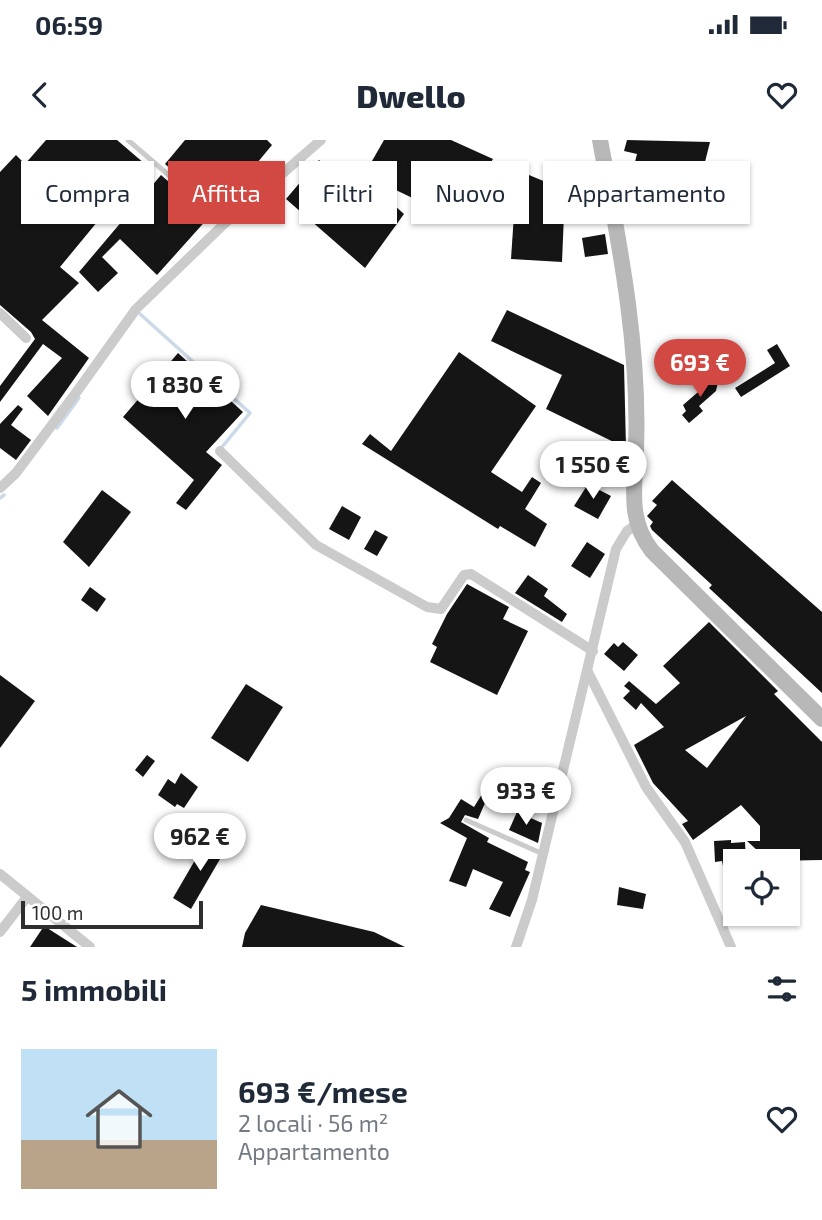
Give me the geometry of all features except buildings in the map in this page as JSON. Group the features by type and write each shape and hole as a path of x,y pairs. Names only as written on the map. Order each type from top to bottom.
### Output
{"street":[{"path":"0,488 16,473 135,309 224,223 321,140"},
{"path":"600,140 621,253 636,363 636,525 652,551 822,719"},
{"path":"0,313 26,338"},
{"path":"220,451 316,545 427,607 441,609 459,580 464,575 471,574 593,651"},
{"path":"516,947 532,900 616,549 623,536 636,525"},
{"path":"588,672 646,787 685,842 731,947"},
{"path":"0,874 90,947"},
{"path":"0,932 27,897"}],"lane":[{"path":"128,140 168,174"},
{"path":"466,820 542,854"}],"waterway":[{"path":"139,313 250,413 222,447"},
{"path":"57,428 79,398"},
{"path":"0,498 4,495"}]}
